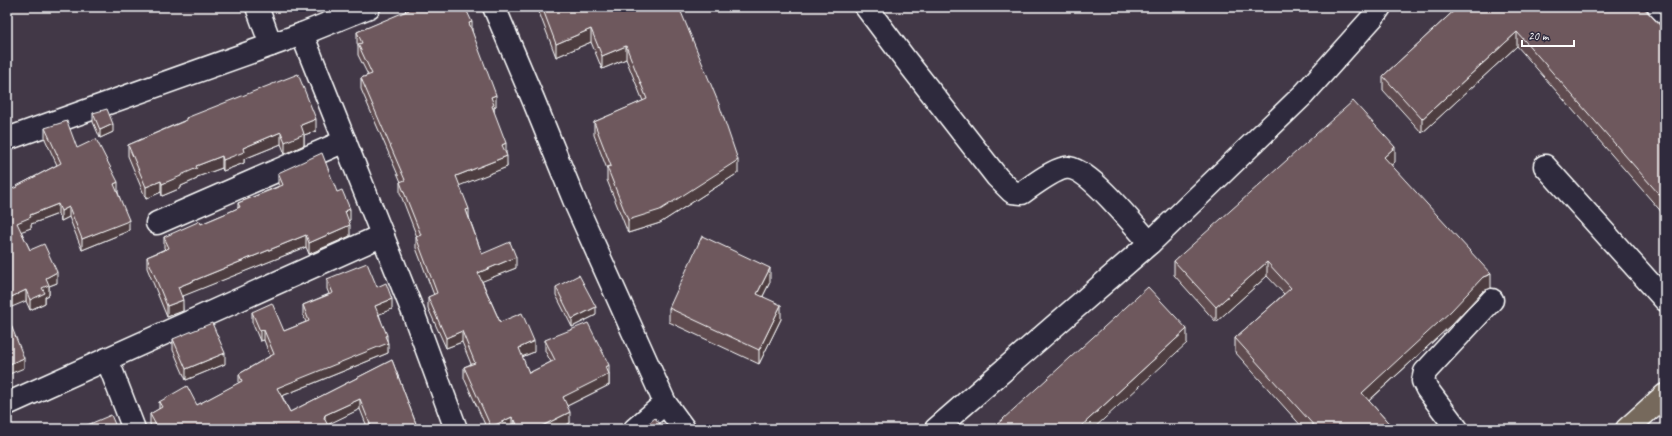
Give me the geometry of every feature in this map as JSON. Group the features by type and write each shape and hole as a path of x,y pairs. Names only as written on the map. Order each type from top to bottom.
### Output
{"main road":[{"path":"1626,429 1665,395"}],"street":[{"path":"257,7 271,45"},
{"path":"7,139 302,34 369,7"},
{"path":"494,7 577,207 665,403 684,429"},
{"path":"866,7 997,176 1012,192 1022,193 1040,181 1065,168 1079,170 1099,186 1150,244"},
{"path":"1660,7 1665,13"},
{"path":"936,429 1150,244 1304,94 1372,10"},
{"path":"302,34 383,235 456,429"},
{"path":"157,223 345,141"},
{"path":"1545,166 1665,300"},
{"path":"7,404 383,235"},
{"path":"1457,429 1427,389 1423,381 1425,372 1492,300"},
{"path":"107,359 134,429"},
{"path":"635,429 665,403"}],"building":[{"path":"408,7 465,7 472,22 469,23 496,95 491,97 494,105 492,106 506,143 502,145 507,156 456,176 469,209 466,210 482,254 510,242 516,257 478,273 500,322 522,313 534,341 519,348 529,373 555,360 545,340 588,323 609,365 606,367 609,374 563,397 570,412 536,429 519,429 512,417 491,427 464,367 475,363 462,331 446,338 428,297 437,293 416,237 421,235 400,182 405,180 361,78 372,74 358,44 362,43 357,32 409,10"},
{"path":"542,7 618,7 621,13 636,7 679,7 719,104 738,160 660,210 628,220 607,167 611,166 594,122 647,99 626,46 602,56 591,29 556,44"},
{"path":"1458,7 1643,7 1665,31 1665,201 1517,32 1422,119 1383,76"},
{"path":"298,74 316,119 301,125 304,134 285,142 281,132 243,148 244,152 223,160 222,156 196,166 197,168 162,184 161,181 146,187 128,145 187,120 186,118"},
{"path":"1353,101 1395,147 1384,157 1491,274 1483,277 1451,311 1362,393 1394,429 1317,429 1235,338 1291,288 1267,262 1216,307 1174,261"},
{"path":"107,109 113,124 100,130 93,113"},
{"path":"67,121 77,148 96,139 118,182 114,184 129,220 82,239 69,207 61,211 58,204 30,215 31,217 17,223 30,250 44,244 57,272 46,278 49,285 42,288 45,293 30,300 26,290 7,299 7,191 61,163 45,128"},
{"path":"322,153 337,192 342,190 350,209 345,211 350,225 309,243 306,235 178,287 183,300 167,306 147,257 169,248 164,237 200,221 201,224 227,213 240,207 238,203 283,185 278,173"},
{"path":"702,236 770,268 757,294 781,305 759,350 669,308"},
{"path":"367,263 377,287 386,283 392,299 375,306 387,335 385,336 388,343 277,388 290,412 392,360 418,429 372,429 360,399 325,415 324,418 330,429 158,429 150,414 162,407 159,402 187,386 197,405 242,381 239,374 274,354 264,330 260,331 252,312 272,303 284,331 309,321 303,305 333,293 327,279"},
{"path":"579,275 596,307 572,319 556,287"},
{"path":"1148,287 1187,329 1078,429 992,429"},
{"path":"7,315 24,358 7,365"},
{"path":"212,323 225,353 186,369 173,339"},
{"path":"111,415 117,429 78,429"},
{"path":"655,418 664,429 640,429 643,428"}]}
